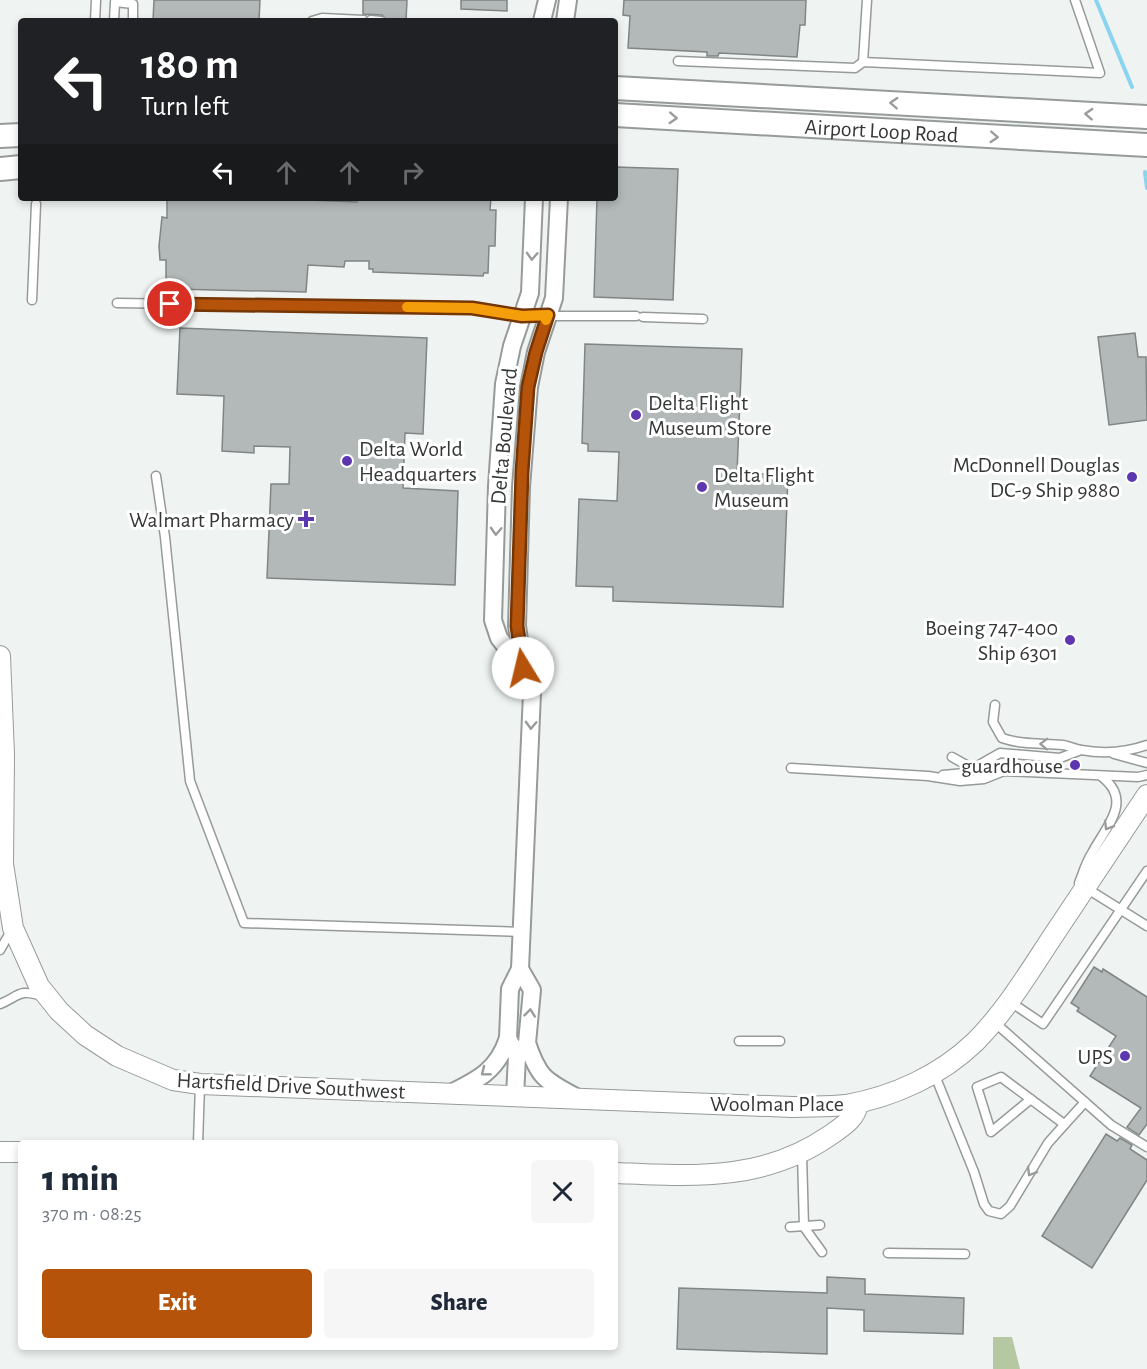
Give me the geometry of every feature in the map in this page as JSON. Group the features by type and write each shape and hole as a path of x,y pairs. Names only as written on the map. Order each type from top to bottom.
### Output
{"main road":[{"name":"Airport Loop Road","path":"618,88 1147,117"},
{"name":"Airport Loop Road","path":"618,115 1147,145"},
{"path":"0,136 18,135"},
{"path":"0,169 18,167"}],"street":[{"path":"543,18 547,0"},
{"path":"565,18 568,0"},
{"name":"Delta Boulevard","path":"523,668 499,638 493,620 497,486 504,384 512,346 530,293 534,201"},
{"name":"Delta Boulevard","path":"515,1096 517,1058 508,1038 510,989 520,969 532,693 523,668 517,626 521,487 528,387 536,352 554,298 559,201"},
{"name":"Hartsfield Drive Southwest","path":"0,656 3,864 7,903 13,928 39,986 59,1011 85,1035 117,1056 173,1080 200,1084 515,1096"},
{"name":"Woolman Place","path":"515,1096 792,1107 843,1105 905,1088 933,1073 967,1049 993,1021 1009,1001 1147,795"},
{"name":"Delta Boulevard","path":"517,1058 527,1043 532,990 520,969"},
{"path":"449,1094 467,1086 488,1072 503,1054 508,1038"},
{"path":"527,1043 533,1063 542,1077 579,1098"},
{"path":"618,1173 686,1176 728,1174 765,1167 802,1154 849,1122 858,1110 858,1102"},
{"path":"0,1152 18,1152"}],"lane":[{"path":"863,62 867,0"},
{"path":"678,61 855,68 863,62 1100,73 1075,0"},
{"path":"95,18 96,1"},
{"path":"116,18 124,2"},
{"path":"124,2 132,18"},
{"path":"32,300 36,204"},
{"path":"117,303 472,308 522,316 640,316 703,319"},
{"path":"156,476 165,537 190,781 244,923 522,932"},
{"path":"995,705 993,722 1002,738 1017,744 1065,745 1147,763"},
{"path":"1102,752 1130,750 1147,745"},
{"path":"928,776 965,773 1000,753 1060,758 1081,750"},
{"path":"952,757 988,777"},
{"path":"791,768 928,776 960,781 988,777 1004,771 1101,776 1138,777 1147,775"},
{"path":"1065,918 1091,854 1116,813 1117,799 1113,789 1109,782 1101,776"},
{"path":"1009,1001 1044,1024 1147,871"},
{"path":"1085,887 1147,926"},
{"path":"0,950 13,928"},
{"path":"0,1004 18,993 28,992 50,999"},
{"path":"993,1021 1111,1125 1147,1147"},
{"path":"739,1041 780,1041"},
{"path":"933,1073 974,1172 984,1204 989,1211 1001,1214 1010,1206 1048,1143 1085,1102"},
{"path":"1031,1099 991,1132 977,1087 1001,1077 1031,1099 1065,1124"},
{"path":"198,1140 200,1084"},
{"path":"802,1154 804,1227 822,1252"},
{"path":"790,1227 820,1225"},
{"path":"888,1253 965,1254"}],"path":[{"path":"367,4 367,18"}],"green space":[{"path":"993,1337 1012,1337 1020,1369 993,1369"}],"building":[{"path":"154,0 260,0 259,18 153,18"},
{"path":"363,0 407,0 406,18 384,18 382,15 363,14"},
{"path":"461,0 507,0 507,11 461,9"},
{"path":"624,0 806,0 805,25 800,25 797,57 719,53 718,56 707,56 707,52 628,48 630,16 623,15"},
{"path":"618,167 678,169 673,300 594,297 597,201 618,201"},
{"path":"167,201 491,201 490,210 496,210 495,246 489,246 488,273 484,273 483,276 373,272 373,269 369,269 369,261 345,261 344,267 308,265 306,292 172,289 166,287 166,260 160,260 159,246 162,217 167,218"},
{"name":"Delta World Headquarters","path":"180,328 427,338 423,434 405,433 403,488 458,491 455,585 267,578 271,484 289,484 290,447 254,446 254,453 222,451 224,396 177,394"},
{"path":"1135,333 1138,357 1146,357 1147,420 1109,425 1098,337"},
{"name":"Delta Flight Museum","path":"585,344 742,349 737,473 788,475 783,607 613,601 613,587 576,586 579,499 617,501 619,452 588,451 588,444 582,443"},
{"name":"UPS","path":"1094,967 1102,972 1103,969 1147,997 1147,1124 1139,1135 1127,1127 1141,1108 1090,1076 1116,1036 1077,1011 1079,1008 1071,1003"},
{"path":"1106,1134 1117,1141 1120,1138 1132,1145 1130,1149 1147,1160 1147,1180 1092,1268 1042,1236"},
{"path":"827,1277 865,1279 865,1294 964,1298 963,1334 864,1331 864,1310 827,1308 827,1354 677,1349 679,1288 827,1293"}],"waterway":[{"path":"1096,0 1132,87"},
{"path":"1145,172 1147,188"}],"slow traffic":[{"path":"407,307 472,308 522,316 548,315 546,320"}],"place":[{"name":"Delta Flight Museum Store","path":"636,415"},
{"name":"Delta World Headquarters","path":"347,461"},
{"name":"McDonnell Douglas DC-9 Ship 9880","path":"1132,477"},
{"name":"Delta Flight Museum","path":"702,487"},
{"name":"Walmart Pharmacy","path":"306,519"},
{"name":"Boeing 747-400 Ship 6301","path":"1070,640"},
{"name":"guardhouse","path":"1075,765"},
{"name":"UPS","path":"1125,1056"}],"route":[{"path":"170,304 472,308 522,316 548,315 528,387 521,487 517,626 523,668"}]}
